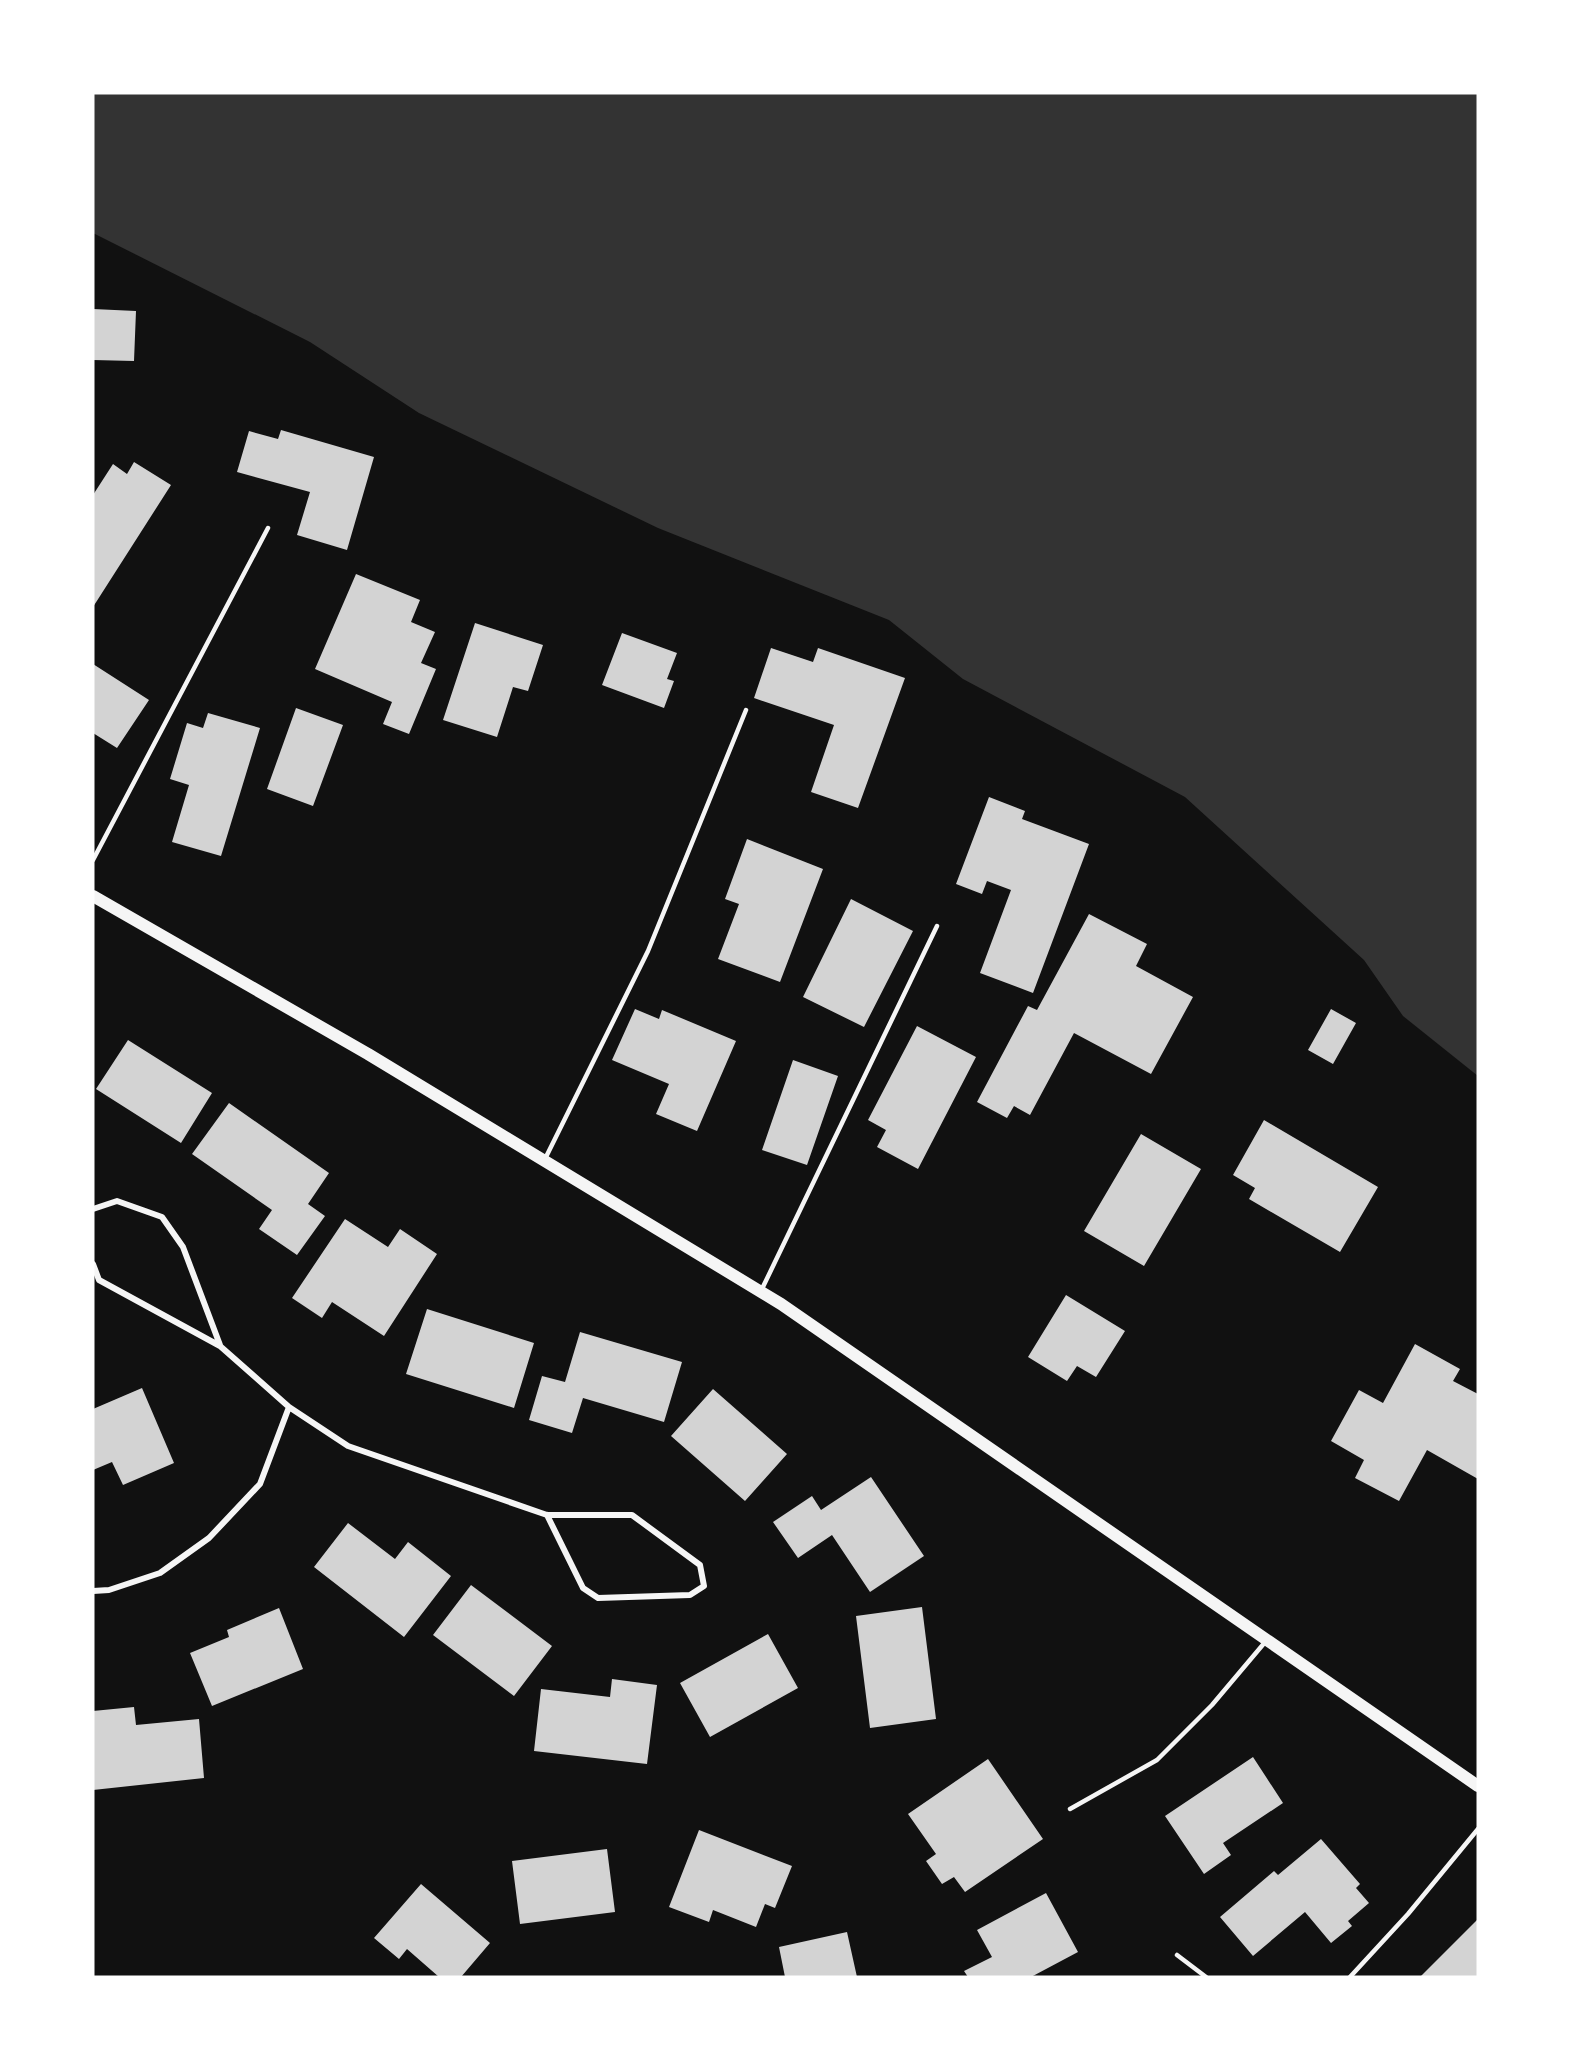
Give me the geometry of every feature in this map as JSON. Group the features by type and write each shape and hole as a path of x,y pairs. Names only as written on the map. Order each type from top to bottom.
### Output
{"main road":[{"path":"93,896 368,1054 761,1292 1478,1786"}],"street":[{"path":"93,1209 117,1201 162,1217 183,1247 220,1346"},
{"path":"93,1264 99,1281 220,1346 289,1407 348,1446 547,1515 632,1515 700,1565 704,1586 690,1595 598,1598 583,1588 547,1515"},
{"path":"93,1591 110,1590 160,1573 209,1538 260,1484 289,1407"}],"lane":[{"path":"93,860 268,528"},
{"path":"544,1160 648,951 746,710"},
{"path":"761,1292 937,926"},
{"path":"1070,1809 1157,1760 1212,1705 1267,1641"},
{"path":"1350,1977 1408,1914 1478,1829"},
{"path":"1177,1955 1206,1977"}],"shaded area":[{"path":"93,93 1478,93 1478,1076 1403,1016 1364,960 1185,797 963,679 889,620 658,528 419,413 310,342 93,233"}],"building":[{"path":"93,309 136,311 134,361 93,360"},
{"path":"281,430 374,457 347,550 297,535 310,492 237,472 249,431 278,439"},
{"path":"134,462 171,485 93,607 93,495 113,464 127,474"},
{"path":"356,574 420,600 411,622 435,632 421,663 436,669 409,734 383,724 392,702 315,669"},
{"path":"475,623 543,645 528,691 513,687 497,737 443,720"},
{"path":"622,633 677,653 667,679 674,681 664,708 602,685"},
{"path":"771,648 813,662 818,648 905,678 858,808 811,792 834,725 754,698"},
{"path":"93,664 149,700 117,748 93,733"},
{"path":"296,708 343,725 313,806 267,789"},
{"path":"208,713 260,728 221,856 172,842 189,785 170,779 187,723 203,728"},
{"path":"989,797 1025,811 1022,819 1089,844 1033,993 980,973 1011,890 987,881 982,894 956,884"},
{"path":"747,839 823,869 780,982 718,959 739,904 725,899"},
{"path":"851,899 913,931 864,1027 803,997"},
{"path":"1089,914 1147,944 1136,966 1193,997 1151,1074 1074,1033 1030,1115 1014,1106 1007,1118 977,1102 1028,1006 1037,1010"},
{"path":"635,1009 659,1019 662,1010 736,1041 697,1131 656,1114 669,1084 612,1060"},
{"path":"1331,1009 1356,1023 1333,1064 1308,1050"},
{"path":"917,1026 976,1057 918,1169 877,1147 886,1130 868,1120"},
{"path":"128,1040 212,1093 181,1143 96,1089"},
{"path":"793,1060 838,1076 807,1165 762,1150"},
{"path":"229,1103 329,1173 308,1204 325,1216 297,1255 259,1229 272,1210 192,1154"},
{"path":"1264,1120 1378,1187 1340,1252 1249,1199 1255,1188 1233,1175"},
{"path":"1141,1134 1201,1169 1144,1266 1084,1231"},
{"path":"345,1219 388,1247 400,1229 437,1254 384,1336 332,1302 322,1318 292,1298"},
{"path":"1066,1295 1125,1331 1096,1377 1077,1366 1067,1381 1028,1357"},
{"path":"427,1309 534,1343 514,1408 406,1374"},
{"path":"580,1332 682,1362 664,1422 583,1398 572,1433 529,1420 542,1376 565,1382"},
{"path":"1415,1344 1460,1369 1453,1381 1478,1394 1478,1479 1427,1450 1399,1501 1355,1478 1364,1460 1331,1441 1359,1390 1383,1403"},
{"path":"142,1388 174,1463 123,1485 112,1462 93,1470 93,1409"},
{"path":"713,1389 787,1454 745,1501 671,1436"},
{"path":"871,1477 924,1556 870,1592 832,1535 798,1558 773,1522 812,1496 821,1510"},
{"path":"348,1523 395,1559 408,1542 451,1576 404,1637 314,1567"},
{"path":"471,1585 552,1646 514,1696 433,1635"},
{"path":"922,1607 936,1719 870,1728 856,1616"},
{"path":"279,1608 303,1669 212,1706 190,1653 229,1637 227,1630"},
{"path":"768,1634 798,1688 710,1737 680,1683"},
{"path":"612,1679 657,1685 647,1764 534,1751 541,1689 610,1697"},
{"path":"134,1707 136,1725 199,1719 204,1778 93,1790 93,1711"},
{"path":"1253,1757 1283,1803 1223,1843 1231,1855 1204,1874 1165,1816"},
{"path":"988,1759 1043,1839 965,1892 954,1877 942,1884 926,1861 936,1854 908,1814"},
{"path":"699,1830 792,1866 775,1908 765,1904 756,1927 713,1910 709,1922 669,1907"},
{"path":"1321,1839 1360,1884 1356,1888 1369,1903 1348,1921 1352,1926 1331,1943 1305,1912 1253,1956 1220,1917 1274,1871 1278,1875"},
{"path":"607,1849 615,1912 520,1924 512,1861"},
{"path":"421,1884 490,1943 461,1977 439,1977 407,1949 399,1959 374,1938"},
{"path":"1046,1893 1078,1952 1031,1977 968,1977 964,1971 992,1957 977,1930"},
{"path":"1478,1919 1478,1977 1420,1977"},
{"path":"847,1932 857,1977 785,1977 779,1947"}]}
